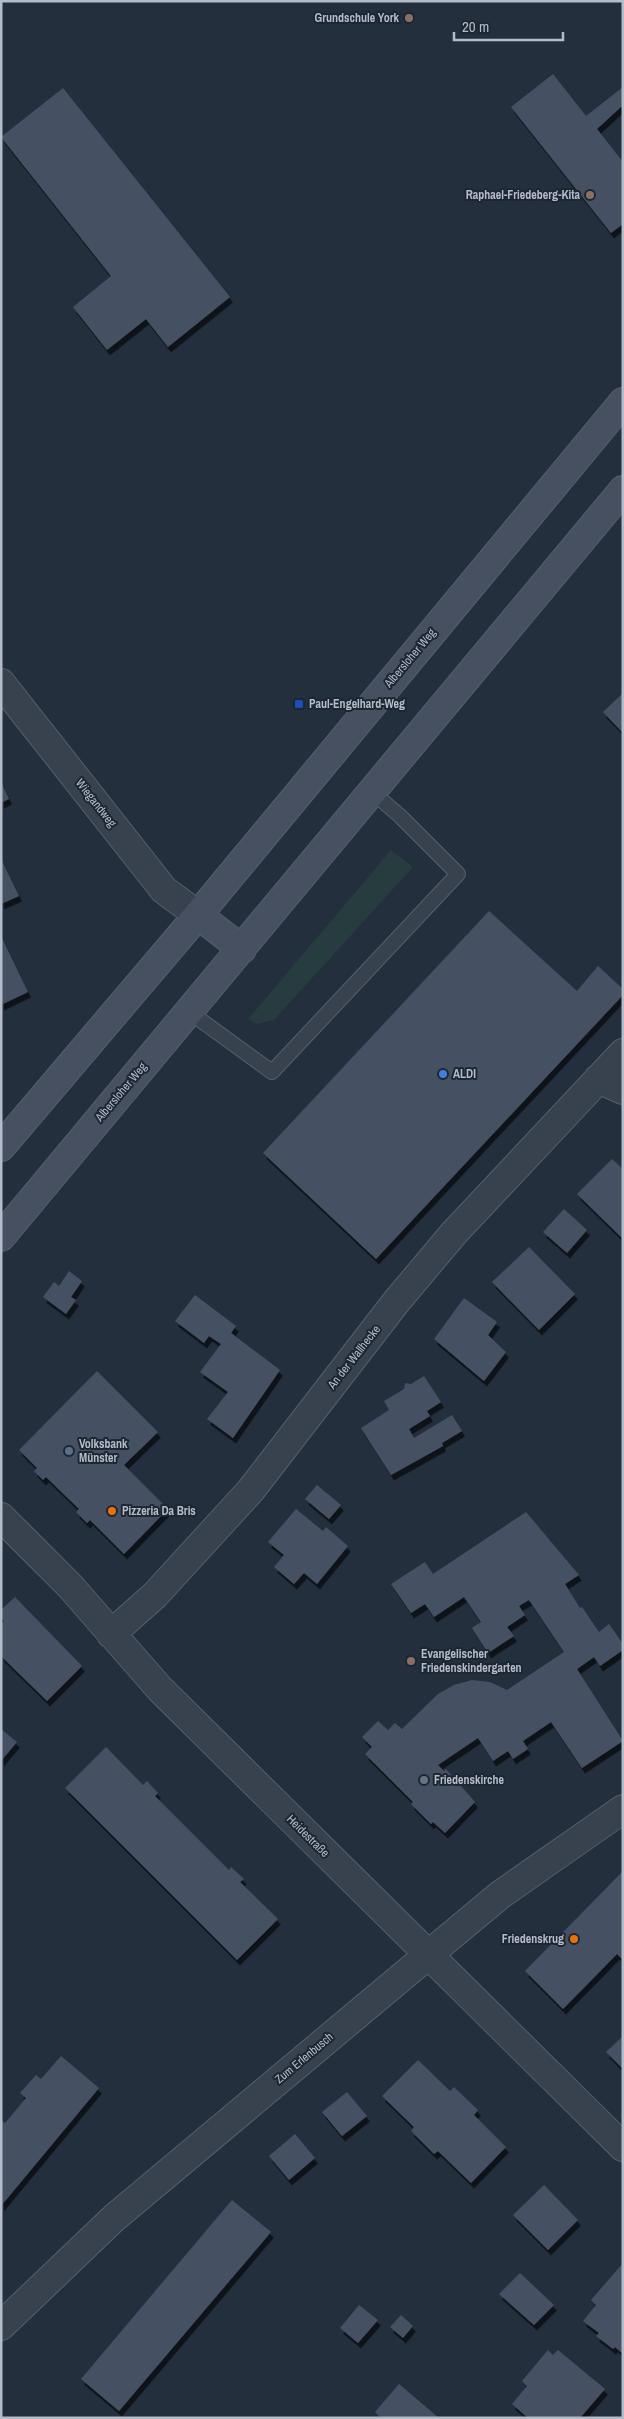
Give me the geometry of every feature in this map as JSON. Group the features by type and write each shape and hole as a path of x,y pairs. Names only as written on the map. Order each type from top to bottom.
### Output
{"main road":[{"name":"Albersloher Weg","path":"1,1147 198,915 623,402"},
{"name":"Albersloher Weg","path":"1,1237 623,490"},
{"path":"198,915 242,949"}],"street":[{"name":"Wiegandweg","path":"1,683 164,890 198,915"},
{"name":"An der Wallhecke","path":"111,1634 155,1594 251,1490 396,1302 454,1233 623,1054"},
{"path":"598,1079 623,1090"},
{"name":"Heidestraße","path":"1,1517 70,1586 160,1689 623,2147"},
{"name":"Zum Erlenbusch","path":"1,2326 114,2218 500,1895 623,1810"}],"lane":[{"path":"188,1011 272,1072 458,874 400,816 371,791"}],"green space":[{"path":"391,850 413,867 274,1020 256,1024 248,1019"}],"building":[{"path":"553,74 586,116 623,87 623,105 597,129 623,162 623,224 611,233 511,107"},
{"path":"63,88 230,297 168,347 146,319 107,350 73,307 111,276 1,137"},
{"path":"623,693 623,733 603,712"},
{"path":"1,782 9,799 1,803"},
{"path":"1,859 19,896 1,904"},
{"name":"ALDI","path":"489,911 577,991 598,966 623,989 623,995 376,1259 263,1153"},
{"path":"1,936 28,992 1,1005"},
{"path":"612,1159 623,1169 623,1239 577,1194"},
{"path":"564,1209 587,1230 567,1253 543,1232"},
{"path":"529,1247 575,1294 539,1330 492,1282"},
{"path":"69,1271 82,1281 71,1297 76,1300 66,1314 43,1297 54,1282 59,1286"},
{"path":"195,1295 236,1326 231,1333 280,1370 233,1438 207,1419 228,1392 200,1372 221,1344 209,1336 204,1343 175,1321"},
{"path":"464,1298 497,1322 488,1335 506,1352 484,1381 434,1339"},
{"path":"97,1371 158,1432 124,1465 168,1509 124,1554 90,1520 87,1523 76,1512 79,1509 46,1477 43,1480 34,1471 37,1468 19,1450"},
{"path":"424,1376 441,1402 427,1411 430,1416 409,1429 414,1438 452,1415 462,1431 442,1443 443,1446 391,1475 361,1428 389,1410 384,1401 404,1389 405,1383 411,1384"},
{"path":"317,1485 341,1505 329,1519 305,1499"},
{"path":"296,1509 323,1531 326,1527 348,1546 317,1584 304,1573 294,1584 274,1567 284,1555 268,1542"},
{"path":"526,1512 579,1575 565,1584 580,1608 582,1607 599,1632 609,1624 623,1644 623,1650 600,1666 594,1657 577,1669 623,1741 582,1768 551,1722 523,1741 528,1749 513,1759 508,1751 493,1761 478,1738 438,1765 444,1771 446,1769 475,1802 445,1833 433,1822 431,1824 411,1804 413,1802 365,1754 372,1747 362,1737 378,1721 388,1730 395,1723 402,1729 438,1694 454,1685 472,1680 490,1682 507,1690 564,1652 529,1600 519,1606 525,1615 507,1627 514,1636 488,1653 472,1628 481,1622 464,1597 434,1617 425,1604 411,1613 391,1584 425,1562 433,1574"},
{"path":"15,1597 82,1666 47,1701 1,1656 1,1624 4,1621 1,1618 1,1610"},
{"path":"1,1729 17,1742 1,1761"},
{"path":"106,1747 143,1785 147,1781 158,1793 155,1796 229,1870 231,1867 244,1879 240,1882 278,1919 237,1960 65,1788"},
{"path":"623,1871 623,1960 617,1954 563,2009 525,1971"},
{"path":"623,2036 623,2069 606,2052"},
{"path":"61,2056 99,2088 1,2206 1,2120 5,2123 26,2098 20,2093 36,2075 41,2079"},
{"path":"418,2060 450,2091 454,2087 478,2110 474,2115 506,2147 471,2183 438,2151 434,2154 411,2131 414,2127 382,2096"},
{"path":"347,2092 367,2116 342,2136 322,2112"},
{"path":"295,2134 315,2158 289,2180 269,2156"},
{"path":"544,2185 578,2220 548,2250 513,2215"},
{"path":"232,2200 271,2232 119,2411 81,2379"},
{"path":"623,2263 623,2354 596,2336 599,2333 583,2321 596,2305 591,2300"},
{"path":"520,2273 554,2305 534,2325 499,2294"},
{"path":"359,2305 378,2320 358,2343 340,2328"},
{"path":"401,2315 413,2326 403,2338 390,2327"},
{"path":"548,2350 553,2355 558,2350 605,2389 580,2418 528,2418 512,2404 527,2386 522,2381"},
{"path":"399,2384 439,2418 381,2418 375,2412"}],"place":[{"name":"Grundschule York","path":"409,18"},
{"name":"Raphael-Friedeberg-Kita","path":"590,195"},
{"name":"Paul-Engelhard-Weg","path":"299,704"},
{"name":"ALDI","path":"443,1074"},
{"name":"Volksbank Münster","path":"69,1451"},
{"name":"Pizzeria Da Bris","path":"112,1511"},
{"name":"Evangelischer Friedenskindergarten","path":"411,1661"},
{"name":"Friedenskirche","path":"424,1780"},
{"name":"Friedenskrug","path":"574,1939"}]}
